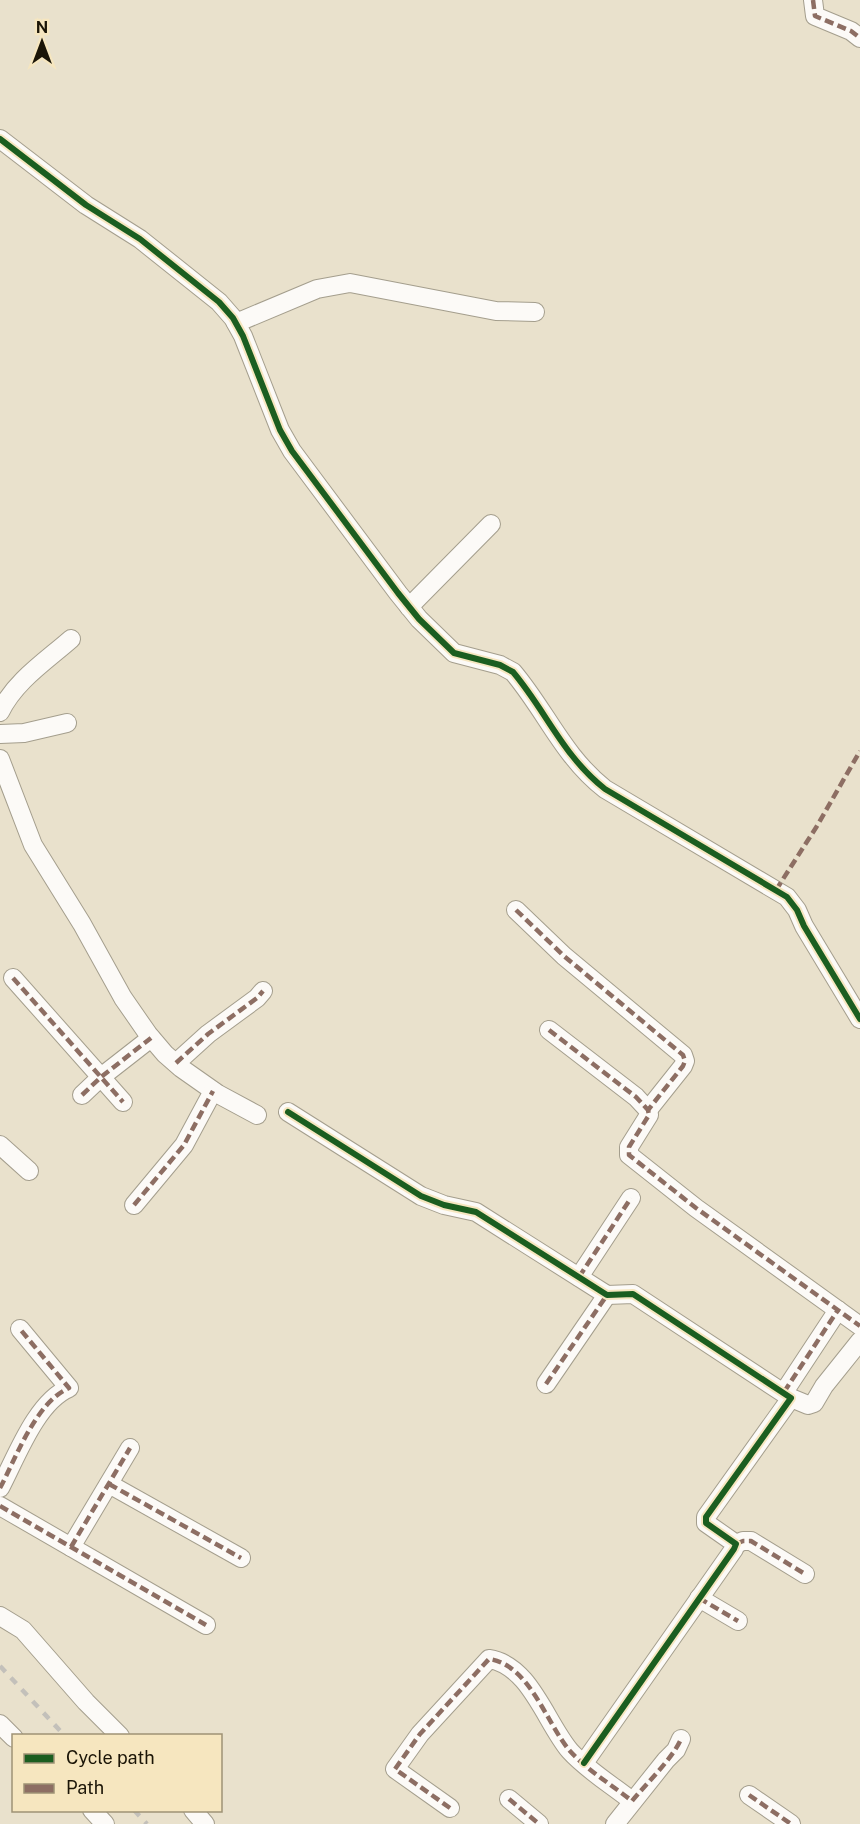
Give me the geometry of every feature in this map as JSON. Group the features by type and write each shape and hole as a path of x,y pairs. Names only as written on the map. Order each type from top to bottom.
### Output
{"street":[{"path":"813,0 815,16 851,31 860,38"},
{"path":"0,139 86,205 140,239 219,302 236,322 249,349 280,430 292,451 409,607 454,653 500,665 513,672 579,767 604,789 787,897 797,910 804,926 860,1019"},
{"path":"236,322 317,288 350,283 496,311 535,312"},
{"path":"409,607 491,524"},
{"path":"0,712 7,697 18,685 71,639"},
{"path":"0,734 24,733 67,723"},
{"path":"0,759 33,844 82,924 123,998 151,1038 176,1064 213,1090 257,1115"},
{"path":"516,910 564,956 683,1055 685,1061 683,1066 648,1110"},
{"path":"13,978 123,1102"},
{"path":"176,1064 208,1034 257,998 263,991"},
{"path":"549,1030 636,1097 648,1110 649,1115 629,1148 629,1155 705,1214 860,1326"},
{"path":"82,1095 151,1038"},
{"path":"134,1205 184,1145 213,1090"},
{"path":"288,1112 421,1196 444,1205 476,1212 608,1295 633,1294 787,1395 808,1405 814,1403 824,1386 860,1341"},
{"path":"0,1145 29,1171"},
{"path":"579,1277 631,1198"},
{"path":"546,1384 608,1295"},
{"path":"736,1544 706,1523 706,1517 787,1395 838,1310"},
{"path":"0,1488 36,1419 47,1404 69,1388 20,1329"},
{"path":"71,1547 130,1448"},
{"path":"109,1484 241,1558"},
{"path":"0,1506 206,1625"},
{"path":"584,1763 736,1544 751,1541 805,1574"},
{"path":"699,1598 738,1621"},
{"path":"0,1616 23,1630 86,1702 118,1734"},
{"path":"450,1808 395,1769 420,1734 489,1659 497,1660 515,1671 526,1683 570,1751 632,1801"},
{"path":"0,1724 12,1736"},
{"path":"615,1824 676,1750 681,1739"},
{"path":"749,1795 790,1824"},
{"path":"509,1799 539,1824"},
{"path":"94,1812 105,1824"},
{"path":"195,1812 205,1824"}],"railway":[{"path":"0,1666 63,1734"},
{"path":"136,1812 147,1824"}],"marked path":[{"path":"813,0 815,16 851,31 860,38"},
{"path":"776,890 817,826 860,751"},
{"path":"516,910 564,956 683,1055 685,1061 683,1066 648,1110"},
{"path":"13,978 123,1102"},
{"path":"176,1063 208,1034 257,998 263,991"},
{"path":"549,1030 636,1097 648,1110 649,1115 629,1147 629,1155 696,1208 860,1326"},
{"path":"82,1095 151,1038"},
{"path":"134,1205 184,1145 213,1091"},
{"path":"579,1277 631,1198"},
{"path":"546,1384 607,1295"},
{"path":"784,1392 838,1310"},
{"path":"0,1488 37,1418 57,1395 69,1388 20,1329"},
{"path":"71,1547 130,1448"},
{"path":"109,1484 241,1558"},
{"path":"0,1506 206,1625"},
{"path":"736,1544 751,1541 805,1574"},
{"path":"699,1598 738,1621"},
{"path":"450,1808 395,1769 420,1734 489,1659 516,1672 536,1697 570,1751 632,1801 666,1762 681,1739"},
{"path":"749,1795 791,1824"},
{"path":"509,1799 539,1824"}],"cycle path":[{"path":"0,139 86,205 140,239 219,302 233,318 243,336 280,430 292,451 419,619 454,653 500,665 513,672 566,748 590,776 605,789 787,897 797,910 804,926 860,1019"},
{"path":"288,1112 421,1196 444,1205 476,1212 607,1295 633,1294 791,1398 706,1517 706,1523 736,1544 734,1549 584,1763"}]}
